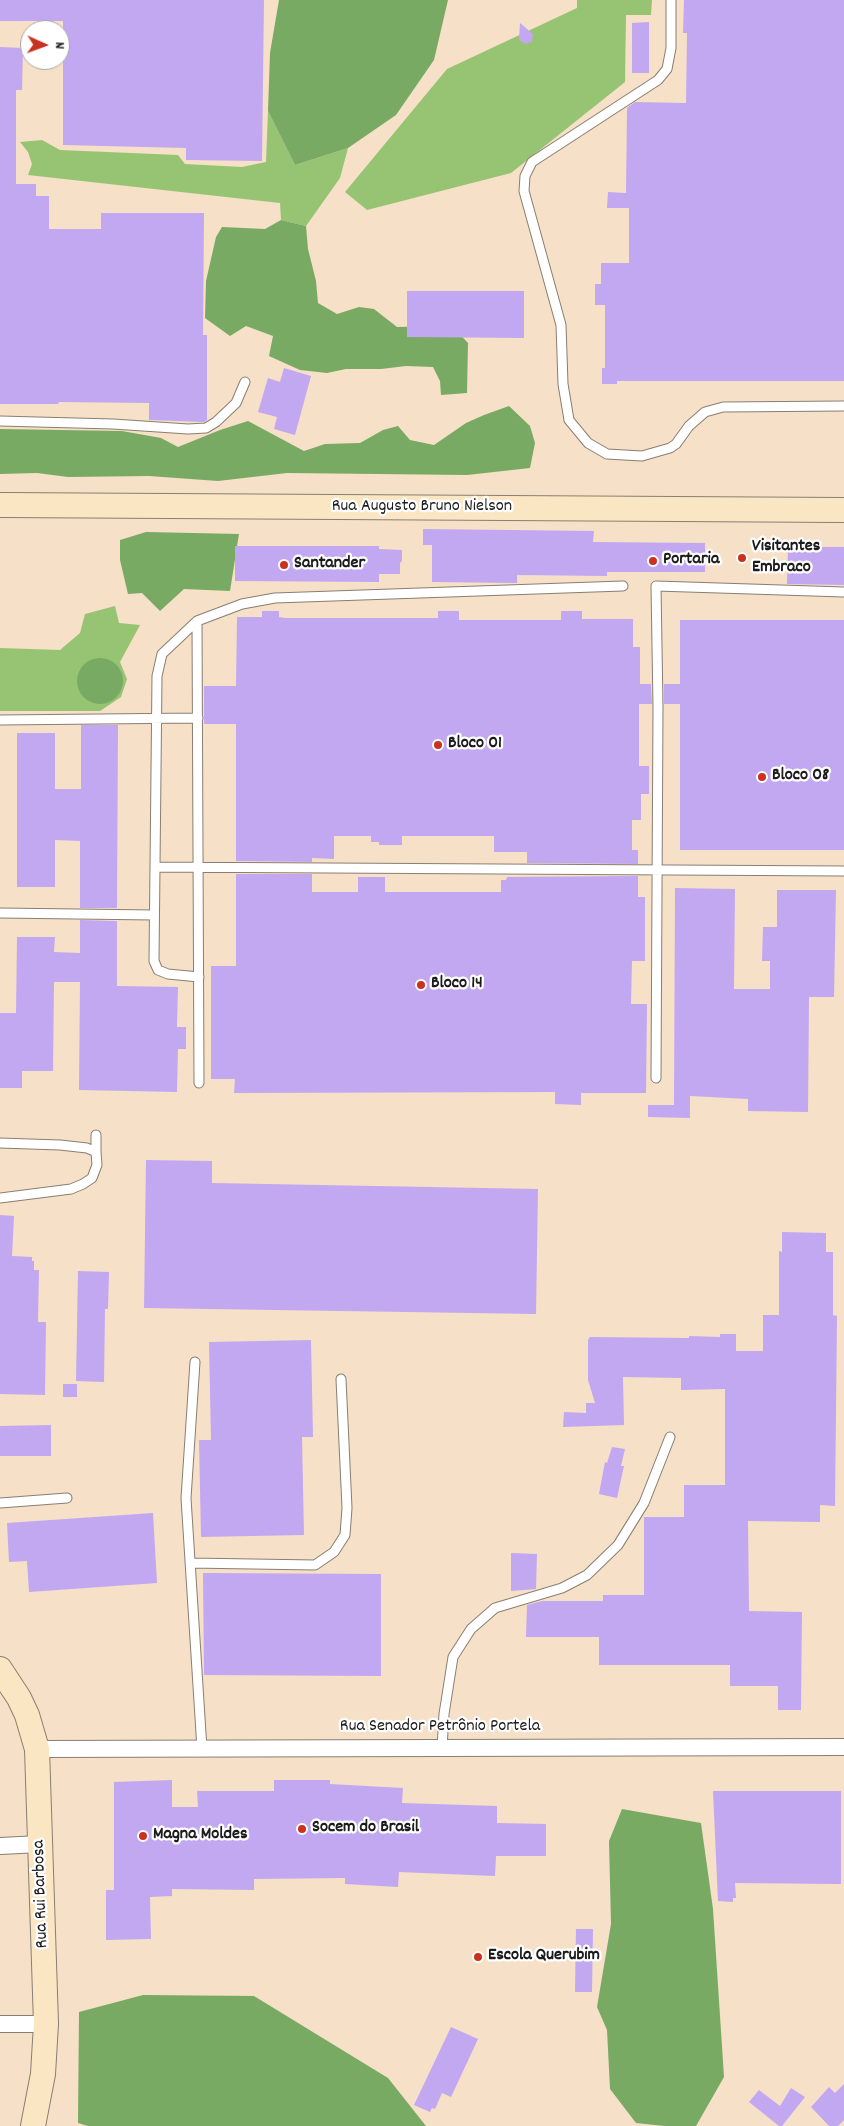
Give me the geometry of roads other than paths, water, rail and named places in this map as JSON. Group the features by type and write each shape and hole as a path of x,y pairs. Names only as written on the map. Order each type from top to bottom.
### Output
{"main road":[{"name":"Rua Augusto Bruno Nielson","path":"0,506 844,510"},
{"name":"Rua Rui Barbosa","path":"0,1669 19,1698 27,1715 37,1749 46,2024 43,2074 33,2126"}],"street":[{"name":"Rua Senador Petrônio Portela","path":"37,1749 844,1747"},
{"path":"0,1846 40,1844"},
{"path":"0,2024 46,2024"}],"lane":[{"path":"671,0 670,48 666,69 658,80 532,162 525,176 524,191 561,325 563,384 569,420 588,443 607,454 642,456 670,448 676,444 689,426 704,412 723,407 844,406"},
{"path":"0,421 113,424 188,429 206,428 216,422 236,403 245,382"},
{"path":"199,977 168,974 158,970 154,961 155,719 157,676 162,654 197,621 242,604 276,598 623,586"},
{"path":"656,1078 658,869 656,586 844,592"},
{"path":"197,621 199,1083"},
{"path":"0,720 198,718"},
{"path":"155,867 844,871"},
{"path":"0,913 154,915"},
{"path":"0,1198 71,1188 83,1184 92,1178 97,1165 96,1135"},
{"path":"0,1143 60,1145 87,1148 96,1152"},
{"path":"195,1362 186,1498 202,1749"},
{"path":"190,1563 315,1564 334,1552 345,1536 346,1508 341,1379"},
{"path":"442,1748 444,1714 453,1657 471,1629 495,1608 562,1588 587,1575 618,1545 644,1503 670,1437"},
{"path":"0,1503 67,1498"}],"place":[{"name":"Visitantes Embraco","path":"742,558"},
{"name":"Portaria","path":"653,561"},
{"name":"Santander","path":"284,565"},
{"name":"Bloco 01","path":"438,745"},
{"name":"Bloco 08","path":"762,777"},
{"name":"Bloco 14","path":"421,985"},
{"name":"Socem do Brasil","path":"302,1829"},
{"name":"Magna Moldes","path":"143,1836"},
{"name":"Escola Querubim","path":"478,1957"}]}
